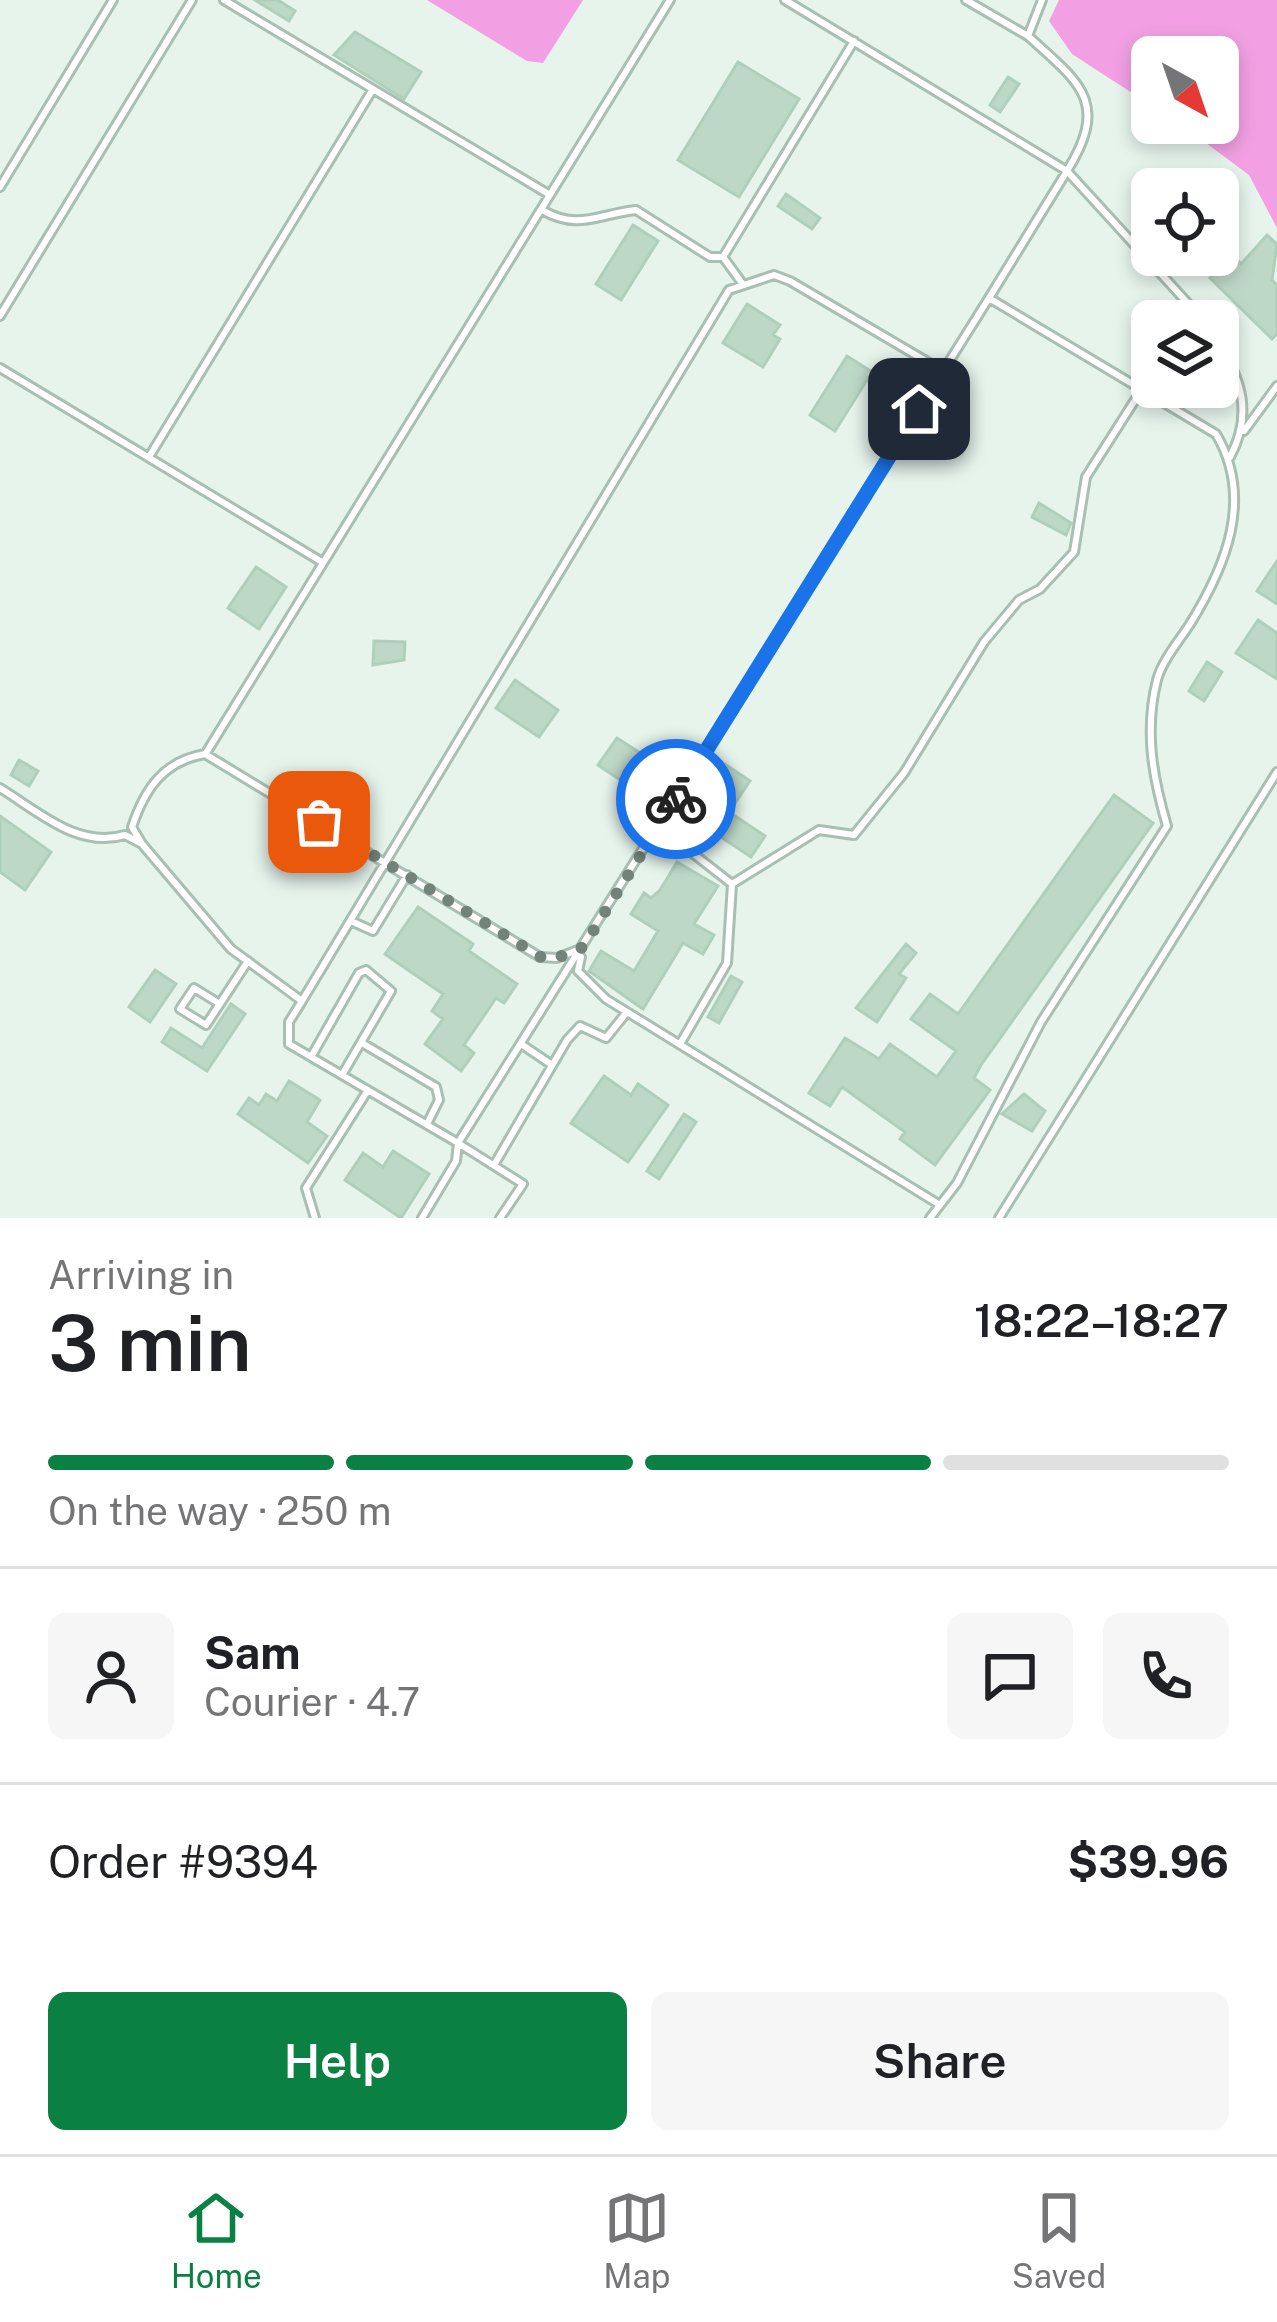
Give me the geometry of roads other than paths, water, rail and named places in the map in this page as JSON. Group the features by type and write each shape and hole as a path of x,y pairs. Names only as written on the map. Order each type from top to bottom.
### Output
{"lane":[{"path":"0,187 113,0"},
{"path":"0,316 192,0"},
{"path":"224,0 550,195"},
{"path":"205,754 670,0"},
{"path":"785,0 1067,171 1185,300"},
{"path":"422,1218 456,1161 458,1143 1087,138 1089,111 1075,78 1028,35 966,0"},
{"path":"1028,35 1042,0"},
{"path":"723,257 854,41"},
{"path":"149,457 373,89"},
{"path":"541,209 562,221 585,223 636,210 710,257 723,257"},
{"path":"723,257 742,284"},
{"path":"500,1218 523,1184 289,1044 290,1022 729,290 774,275 790,281 943,371"},
{"path":"988,298 1131,382"},
{"path":"0,368 322,562"},
{"path":"1230,457 1277,386"},
{"path":"1239,390 1244,401 1244,432"},
{"path":"732,884 819,830 854,835 904,773 985,642 1018,600 1040,590 1074,552 1086,476 1131,406"},
{"path":"929,1218 983,1136 1041,1022 1167,826 1155,785 1152,713 1158,676 1209,592 1229,545 1236,507 1230,457 1216,434 1173,408"},
{"path":"302,1000 231,949 132,827 162,771 177,759 205,754 541,957 557,958 583,947"},
{"path":"999,1218 1277,772"},
{"path":"0,788 73,832 100,842 125,835 142,844"},
{"path":"658,826 732,884"},
{"path":"351,921 373,931 407,875"},
{"path":"680,1044 727,963 732,884"},
{"path":"583,947 578,971 627,1012 940,1204"},
{"path":"220,1004 194,988 180,1009 206,1025 220,1004 248,961"},
{"path":"310,1057 359,973 366,970 391,991 343,1075"},
{"path":"494,1165 580,1026 606,1038 627,1012"},
{"path":"362,1043 436,1088 439,1100 427,1124"},
{"path":"521,1044 552,1065"},
{"path":"315,1218 306,1188 368,1090"}]}
